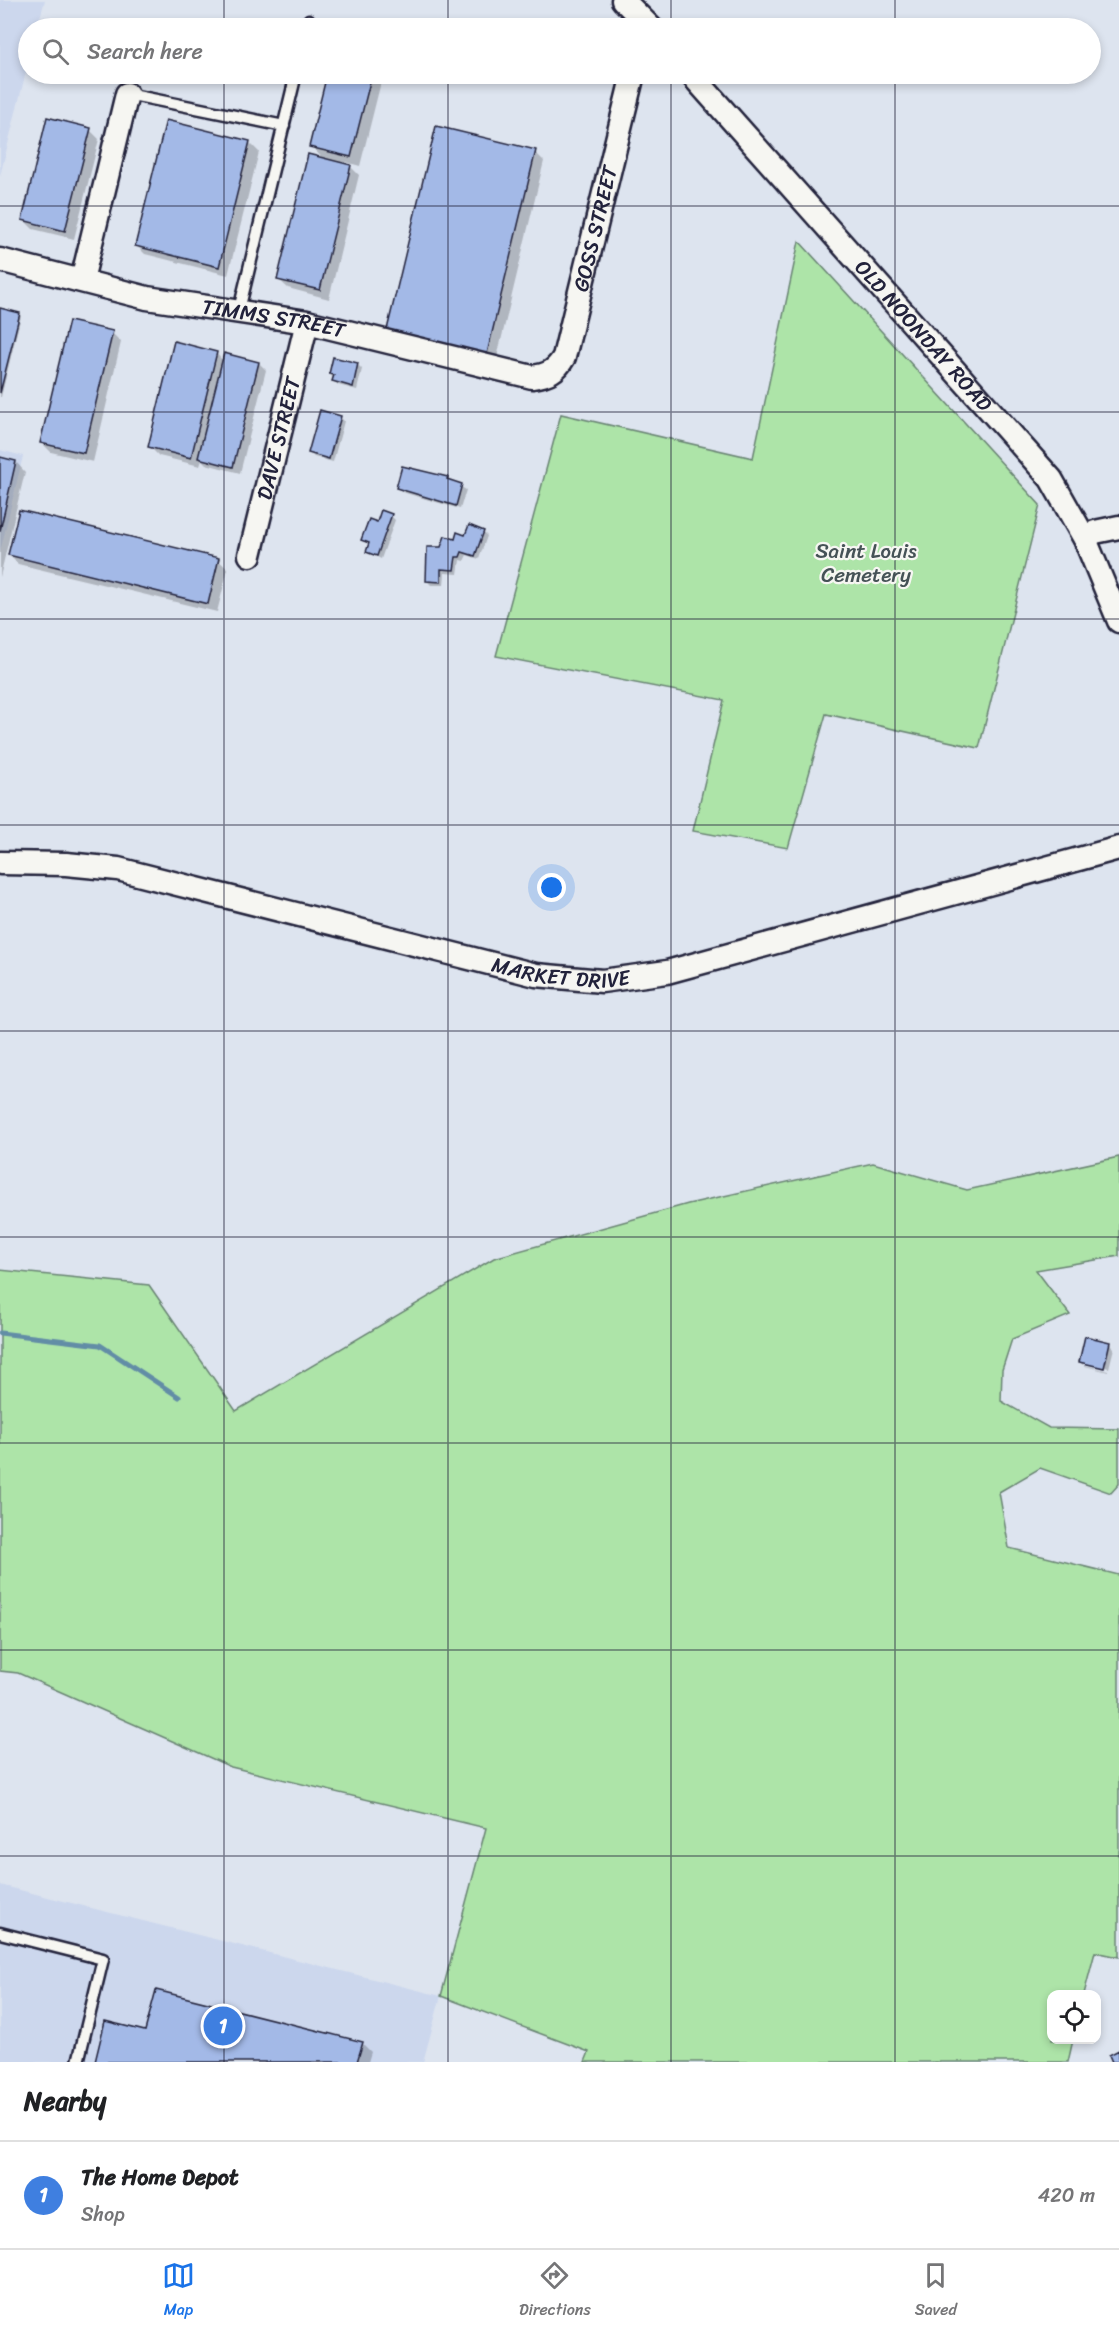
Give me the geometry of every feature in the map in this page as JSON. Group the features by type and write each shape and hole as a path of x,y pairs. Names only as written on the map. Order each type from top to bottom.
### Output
{"street":[{"path":"623,0 640,18"},
{"path":"648,18 651,0"},
{"name":"GOSS STREET","path":"546,375 557,369 564,357 631,84"},
{"name":"OLD NOONDAY ROAD","path":"700,84 1052,479 1085,538 1119,621"},
{"path":"82,280 127,94"},
{"name":"TIMMS STREET","path":"0,260 147,298 307,322 532,377 546,375"},
{"name":"DAVE STREET","path":"250,555 307,322"},
{"path":"1085,538 1095,532 1119,527"},
{"name":"MARKET DRIVE","path":"0,863 66,864 117,869 490,965 561,979 602,981 667,972 1119,848"}],"lane":[{"path":"239,310 294,84"},
{"path":"127,94 284,126"},
{"path":"0,1933 103,1959 78,2062"}],"shaded area":[{"path":"0,0 45,0 40,18 18,18 18,84 23,84 0,176"},
{"path":"0,450 23,456 0,552"},
{"path":"0,1885 441,1996 423,2062 0,2062"}],"green space":[{"name":"Saint Louis Cemetery","path":"799,241 1040,505 979,748 826,714 788,848 693,831 724,700 496,656 561,414 753,458"},
{"path":"1119,1157 1119,1256 1036,1270 1070,1315 1012,1339 1002,1370 1001,1401 1049,1428 1119,1429 1119,1484 1111,1493 1040,1468 999,1492 1009,1548 1119,1575 1119,1957 1095,1952 1085,1990 1047,1990 1047,2044 1072,2044 1068,2062 585,2062 589,2052 441,1996 486,1828 231,1767 18,1673 0,1671 0,1270 149,1285 236,1411 494,1258 688,1204 873,1163 967,1190"}],"building":[{"path":"325,84 369,84 351,157 309,147"},
{"path":"47,117 91,128 65,231 22,220"},
{"path":"166,120 250,141 219,267 135,246"},
{"path":"436,126 536,150 485,362 385,338"},
{"path":"308,154 351,165 320,290 277,280"},
{"path":"0,308 20,313 0,393"},
{"path":"69,321 113,331 84,453 40,443"},
{"path":"174,341 217,352 191,458 148,447"},
{"path":"224,353 259,362 233,467 198,458"},
{"path":"333,357 358,363 353,387 332,381 334,375 329,374"},
{"path":"320,410 341,416 329,459 308,453"},
{"path":"0,457 16,461 0,531"},
{"path":"402,466 448,477 447,479 462,484 456,506 396,488"},
{"path":"19,510 219,558 208,604 8,555"},
{"path":"381,510 392,514 377,556 366,552 369,543 361,540 369,519 377,522"},
{"path":"469,525 484,531 475,556 462,552 460,557 456,557 454,570 441,569 441,582 426,581 427,547 441,547 445,536 455,539 457,532 465,535"},
{"path":"1085,1336 1110,1342 1104,1368 1079,1362"},
{"path":"156,1990 363,2042 357,2062 95,2062 105,2021 145,2031"},
{"path":"1119,2050 1119,2062 1112,2062 1109,2055"}],"waterway":[{"path":"0,1333 100,1345 179,1397"}],"place":[{"name":"The Home Depot","path":"223,2026"}]}
